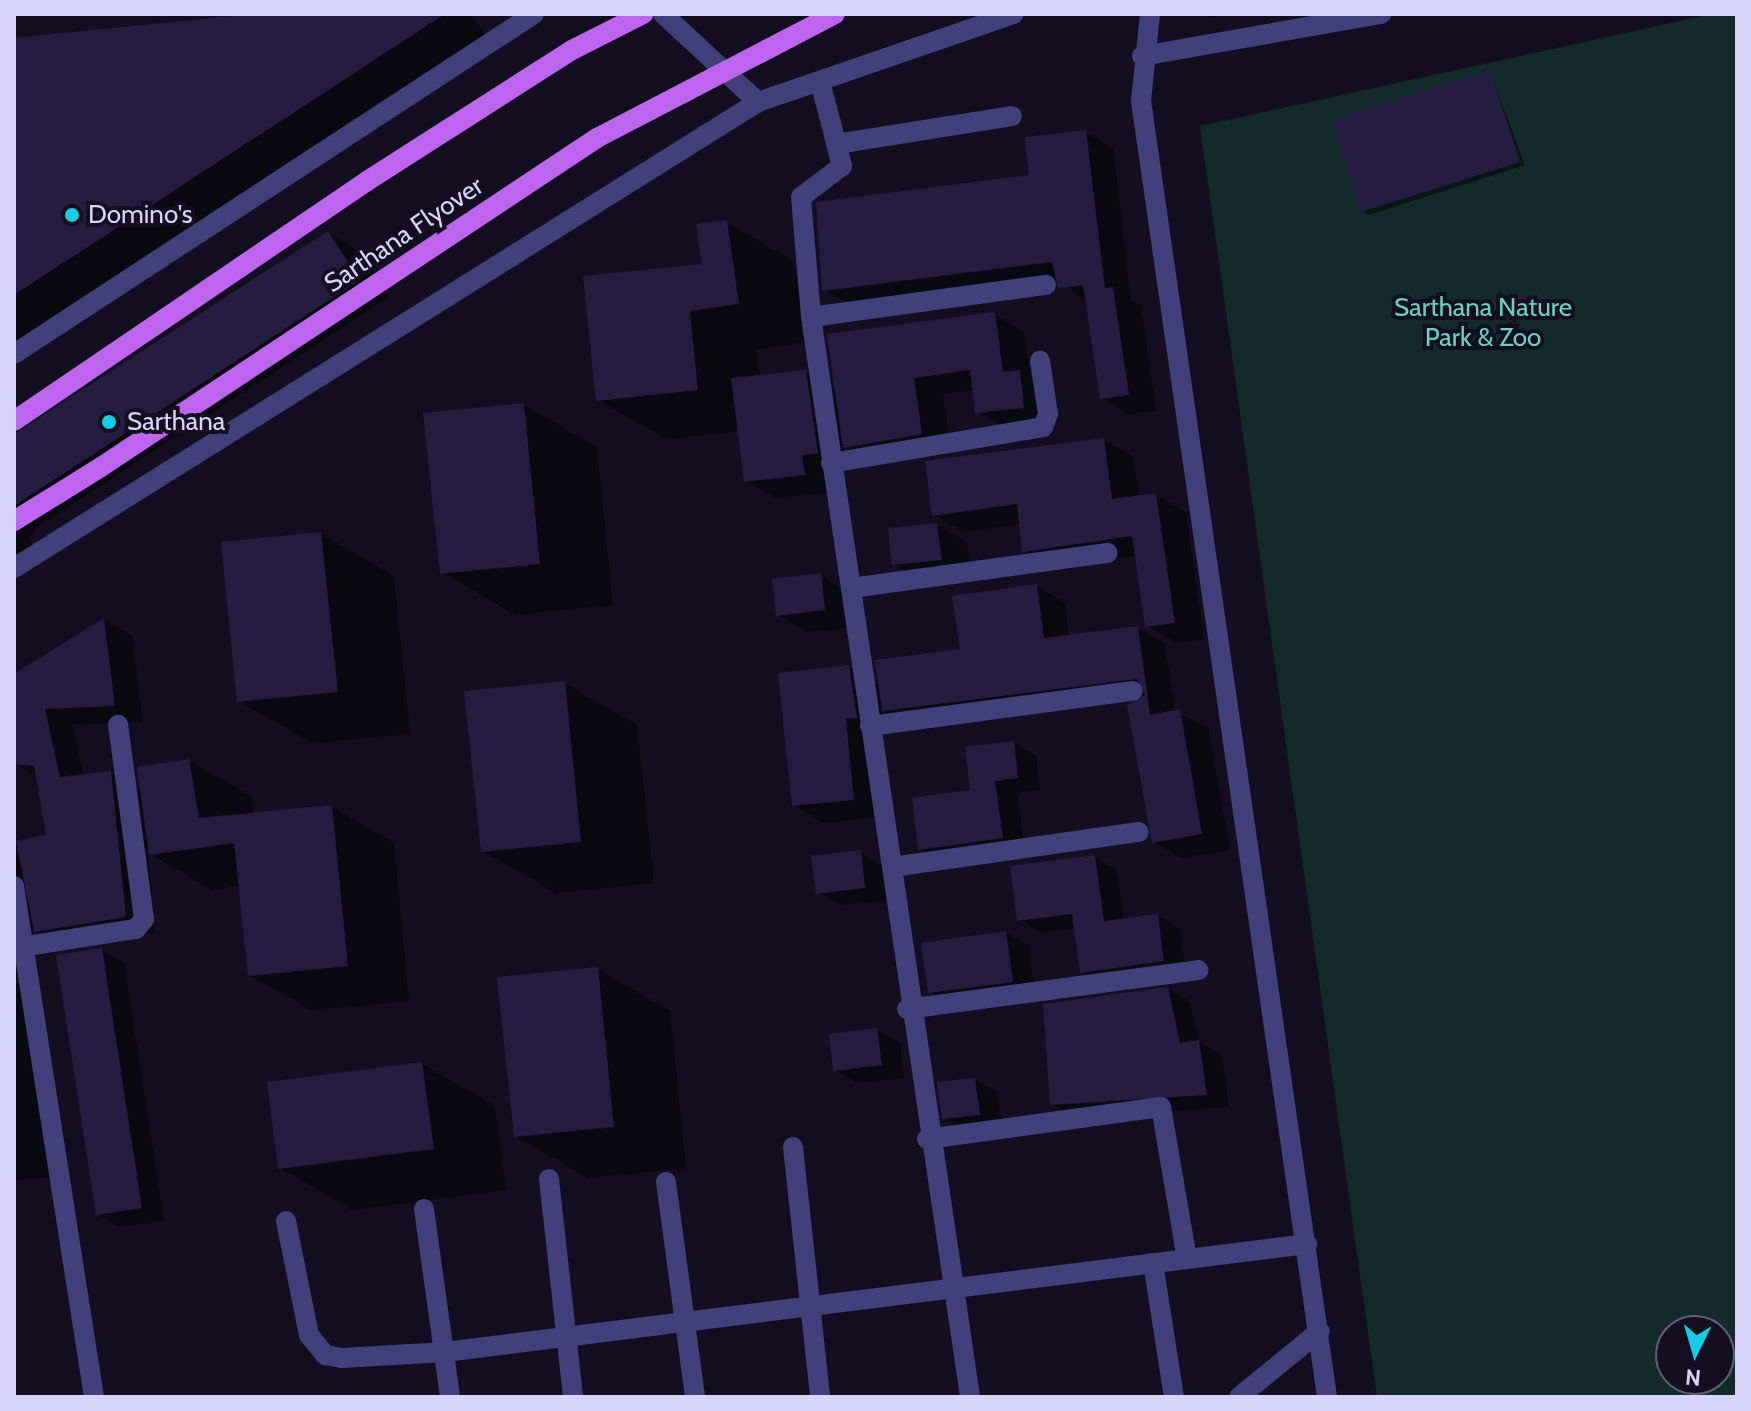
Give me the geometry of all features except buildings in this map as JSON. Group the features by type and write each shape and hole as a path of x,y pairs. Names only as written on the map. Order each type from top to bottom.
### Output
{"main road":[{"path":"14,421 367,181 572,50 643,14"},
{"name":"Sarthana Flyover","path":"14,521 101,467 597,138 835,14"}],"street":[{"path":"14,354 534,14"},
{"path":"663,14 758,102"},
{"path":"14,568 758,102 1013,14"},
{"path":"1134,14 1142,51"},
{"path":"1150,14 1142,51 1141,101 1320,1331 1326,1397"},
{"path":"1142,51 1381,14"},
{"path":"820,81 836,144 839,171 801,197 811,317 892,867 907,1009 970,1397"},
{"path":"836,144 1012,116"},
{"path":"811,317 1046,285"},
{"path":"831,463 1043,427 1048,414 1040,361"},
{"path":"851,588 1108,553"},
{"path":"870,726 1133,691"},
{"path":"19,948 136,929 144,919 118,725"},
{"path":"892,867 1139,832"},
{"path":"14,886 19,948 94,1397"},
{"path":"907,1009 1198,970"},
{"path":"927,1139 1161,1107 1187,1259"},
{"path":"793,1147 820,1397"},
{"path":"549,1179 573,1397"},
{"path":"666,1182 695,1397"},
{"path":"424,1209 450,1397"},
{"path":"286,1221 315,1347 342,1358 445,1352 1307,1244"},
{"path":"1153,1263 1174,1397"},
{"path":"1239,1397 1320,1331"}],"green space":[{"name":"Sarthana Nature Park & Zoo","path":"1712,14 1737,14 1737,1397 1377,1397 1200,126"}],"place":[{"name":"Domino's","path":"72,215"},
{"name":"Sarthana","path":"109,422"}]}
